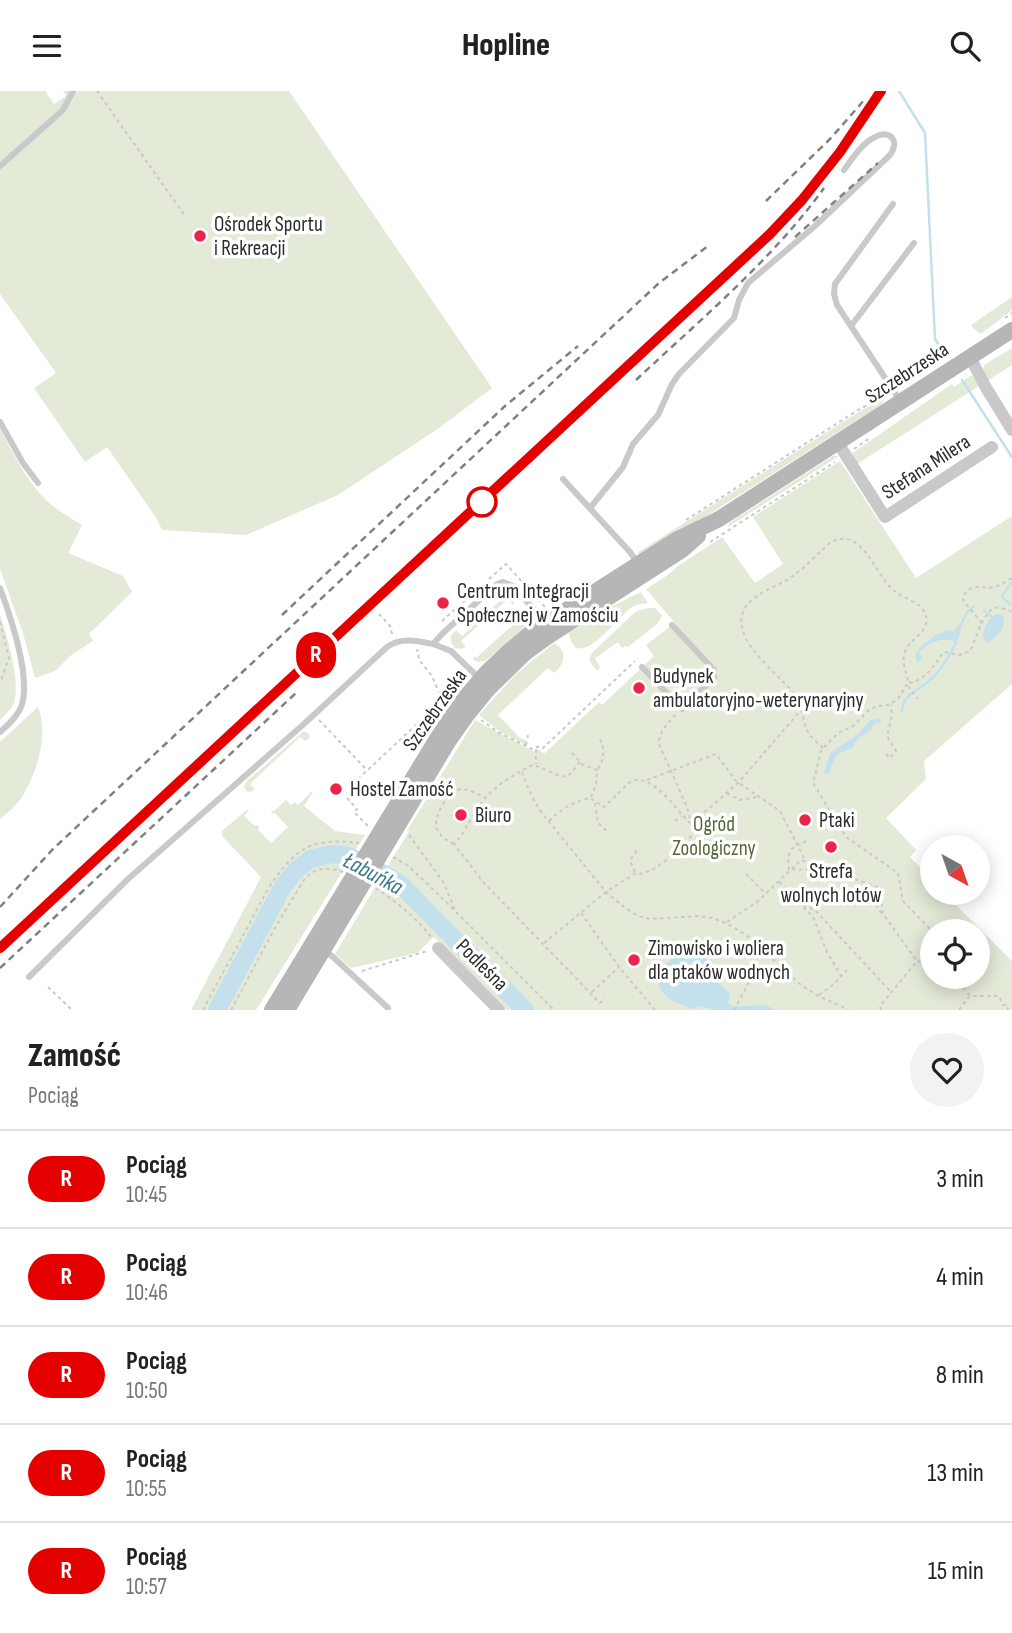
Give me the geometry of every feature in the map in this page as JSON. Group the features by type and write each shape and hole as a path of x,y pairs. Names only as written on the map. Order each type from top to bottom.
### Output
{"street":[{"name":"Szczebrzeska","path":"550,627 682,549 719,519 838,443 897,397 970,357 1012,330"},
{"path":"970,357 1012,430"},
{"name":"Stefana Milera","path":"838,443 885,517 992,447"},
{"name":"Szczebrzeska","path":"272,1010 318,947 353,890 376,843 460,724 484,684 518,659 550,627 638,563 719,519"},
{"name":"Szczebrzeska","path":"287,1010 318,947"},
{"name":"Podleśna","path":"438,948 499,1010"}],"lane":[{"path":"0,166 63,110 73,91"},
{"path":"590,508 623,467 633,444 654,420 679,374 734,318 748,283 815,226 888,157 895,144 892,137 884,134 868,141 844,170"},
{"path":"893,204 835,284 834,294 837,305 897,397"},
{"path":"851,327 914,243"},
{"path":"0,422 37,483"},
{"path":"563,479 638,563"},
{"path":"433,644 497,584 503,582 513,586 550,627"},
{"path":"0,588 15,633 24,694 18,712 0,732"},
{"path":"642,667 682,709 712,681 714,672 672,625"},
{"path":"30,977 128,880 394,642 433,644 451,652 484,684"},
{"path":"318,947 388,1009"}],"path":[{"path":"97,91 185,216"},
{"path":"683,522 858,410 897,397"},
{"path":"823,748 810,735 802,708 792,691 756,654 745,635 741,617 752,599 792,577 831,542 848,539 860,547 894,590 925,611 925,626 909,644 903,661 907,684 919,699"},
{"path":"982,623 964,601 963,597 968,589 979,586 994,587 1012,578"},
{"path":"470,588 474,592"},
{"path":"920,919 902,901 898,873 846,837 815,789 813,783 818,757 838,733 855,725 866,712 874,707 891,704 903,693 907,684 926,676 944,652 963,655 970,651 990,612 997,608 1012,612"},
{"path":"379,614 390,626 394,642"},
{"path":"0,622 9,658 0,683"},
{"path":"358,779 432,710 440,695 432,676 419,660 418,651 408,647"},
{"path":"475,716 498,732 532,749 540,746 543,748 635,660"},
{"path":"883,741 887,736 892,715 891,704"},
{"path":"690,823 739,782 802,708"},
{"path":"543,944 607,892 636,873 652,870 689,840 693,832 687,807 660,749 660,735 682,709"},
{"path":"317,717 368,771"},
{"path":"526,746 528,736"},
{"path":"556,736 559,740"},
{"path":"886,754 890,758 895,751 887,736"},
{"path":"548,822 566,806 590,798 603,758 604,751 599,737"},
{"path":"536,748 536,765"},
{"path":"572,753 580,762 597,770"},
{"path":"590,798 604,807 631,781 645,780 716,754 739,782 780,811 805,861"},
{"path":"454,844 485,798 509,778 532,765 563,777 580,762"},
{"path":"522,772 532,797 548,822 607,892 624,907 645,918 699,916 726,923 740,930 800,984 848,1010"},
{"path":"645,780 690,823"},
{"path":"485,798 465,789 457,789 437,816 436,825 440,835 454,844 484,883 600,1003 605,999"},
{"path":"726,793 740,800 759,796"},
{"path":"347,798 357,809 354,812 376,843 407,865 554,1010"},
{"path":"595,802 598,823 609,833"},
{"path":"676,821 682,815"},
{"path":"404,830 444,883 456,911"},
{"path":"790,870 790,851 806,841"},
{"path":"203,1010 267,893 289,861 307,848 323,842 376,843"},
{"path":"636,873 630,861 638,848"},
{"path":"726,923 757,902 801,860 880,888 883,914"},
{"path":"790,870 806,870 811,863"},
{"path":"851,878 854,869"},
{"path":"746,874 765,894"},
{"path":"778,881 813,917 827,952 841,976"},
{"path":"871,885 868,892 920,962"},
{"path":"803,905 815,910 891,992"},
{"path":"580,913 654,1010"},
{"path":"351,974 438,948"},
{"path":"734,1010 753,975 760,948"},
{"path":"881,1010 880,1006 917,961"},
{"path":"590,993 619,967"},
{"path":"818,996 847,970"},
{"path":"48,987 72,1010"},
{"path":"964,989 970,996 999,996 1008,1010"},
{"path":"959,1010 970,996"}],"green space":[{"path":"0,91 45,91 54,104 66,96 63,91 289,91 492,388 439,428 338,495 246,535 162,530 107,447 85,462 34,388 56,373 0,294"},
{"path":"1012,297 1012,310 981,334 973,328 971,325"},
{"path":"1012,348 1012,365 987,381 983,372 984,365"},
{"path":"972,375 979,386 857,464 851,454 952,384 954,387"},
{"path":"885,398 882,404 703,518 641,555 637,553 860,411"},
{"path":"0,429 23,471 37,490 54,507 82,525 68,553 123,576 132,592 89,634 93,641 70,656 55,671 35,678 23,633 0,569"},
{"path":"833,456 839,456 728,527 729,523"},
{"name":"Ogród Zoologiczny","path":"840,461 916,578 1012,516 1012,684 924,761 926,779 886,818 916,850 910,857 920,867 920,905 956,905 970,919 920,919 920,989 990,989 990,939 1012,961 1012,1010 507,1010 434,937 417,953 351,968 335,954 475,720 535,752 539,749 545,753 599,702 602,705 654,656 646,645 675,623 646,589 722,537 755,583 783,564 753,517"},
{"path":"507,590 515,597 513,605 508,599 461,641 466,647 455,648 451,636 456,630 462,636 503,598 498,591"},
{"path":"641,592 648,603 630,608 606,633 587,647 579,649 573,644 569,633 608,608"},
{"path":"655,608 662,616 657,624 628,647 622,648 618,642 595,658 600,667 596,670 589,660 592,653 632,615"},
{"path":"522,613 528,619 526,626 485,661 477,662 473,659 523,616"},
{"path":"0,615 12,659 16,694 10,710 0,720"},
{"path":"554,643 563,654 563,662 558,669 554,673 548,668 498,715 520,738 526,740 525,745 499,731 479,715 515,675"},
{"path":"38,707 42,742 32,779 20,800 0,819 0,742"},
{"path":"304,731 309,734 309,739 305,741 300,737 250,784 255,789 246,791 244,787 247,781"},
{"path":"312,791 304,806 335,831 365,835 256,1010 191,1010 261,877 222,836 222,831 248,809 244,816 255,826 258,825 258,830 271,843 288,827 271,812 286,800 291,805 295,802 298,805"}],"water":[{"path":"997,614 1002,615 1003,628 987,643 983,638 985,627"},
{"path":"962,625 957,643 948,640 933,642 920,651 922,659 917,663 915,655 925,643 946,630 954,631"},
{"path":"881,718 881,722 874,724 871,730 858,738 852,748 837,754 828,774 824,774 830,753 857,735 871,720"},
{"path":"696,950 704,954 713,977 730,994 730,1005 759,1005 775,1010 715,1010 701,1006 691,1009 669,999 658,983 661,969 673,958"}],"waterway":[{"path":"899,91 925,133 935,339 946,356"},
{"path":"962,380 1012,457"},
{"path":"1010,604 1002,596 1012,582"},
{"path":"961,624 973,607"},
{"path":"984,610 992,617"},
{"path":"902,712 908,697 938,672 956,643"},
{"name":"Łabuńka","path":"217,1010 282,888 296,870 310,859 332,854 349,856 400,884 525,1010"}],"railway":[{"path":"0,948 770,234 802,200 840,152 881,91"},
{"path":"766,201 830,139 866,98"},
{"path":"795,237 878,163"},
{"path":"636,380 759,265 824,188"},
{"path":"0,907 53,849 659,283 708,246"},
{"path":"282,615 505,406 578,346"},
{"path":"0,968 296,693"}],"train":[{"name":"R","path":"0,948 770,234 802,200 840,152 881,91"}],"place":[{"name":"Ośrodek Sportu i Rekreacji","path":"200,236"},
{"name":"Centrum Integracji Społecznej w Zamościu","path":"443,603"},
{"name":"Budynek ambulatoryjno-weterynaryjny","path":"639,688"},
{"name":"Hostel Zamość","path":"336,789"},
{"name":"Biuro","path":"461,815"},
{"name":"Ptaki","path":"805,820"},
{"name":"Strefa wolnych lotów","path":"831,847"},
{"name":"Zimowisko i woliera dla ptaków wodnych","path":"634,960"}]}
